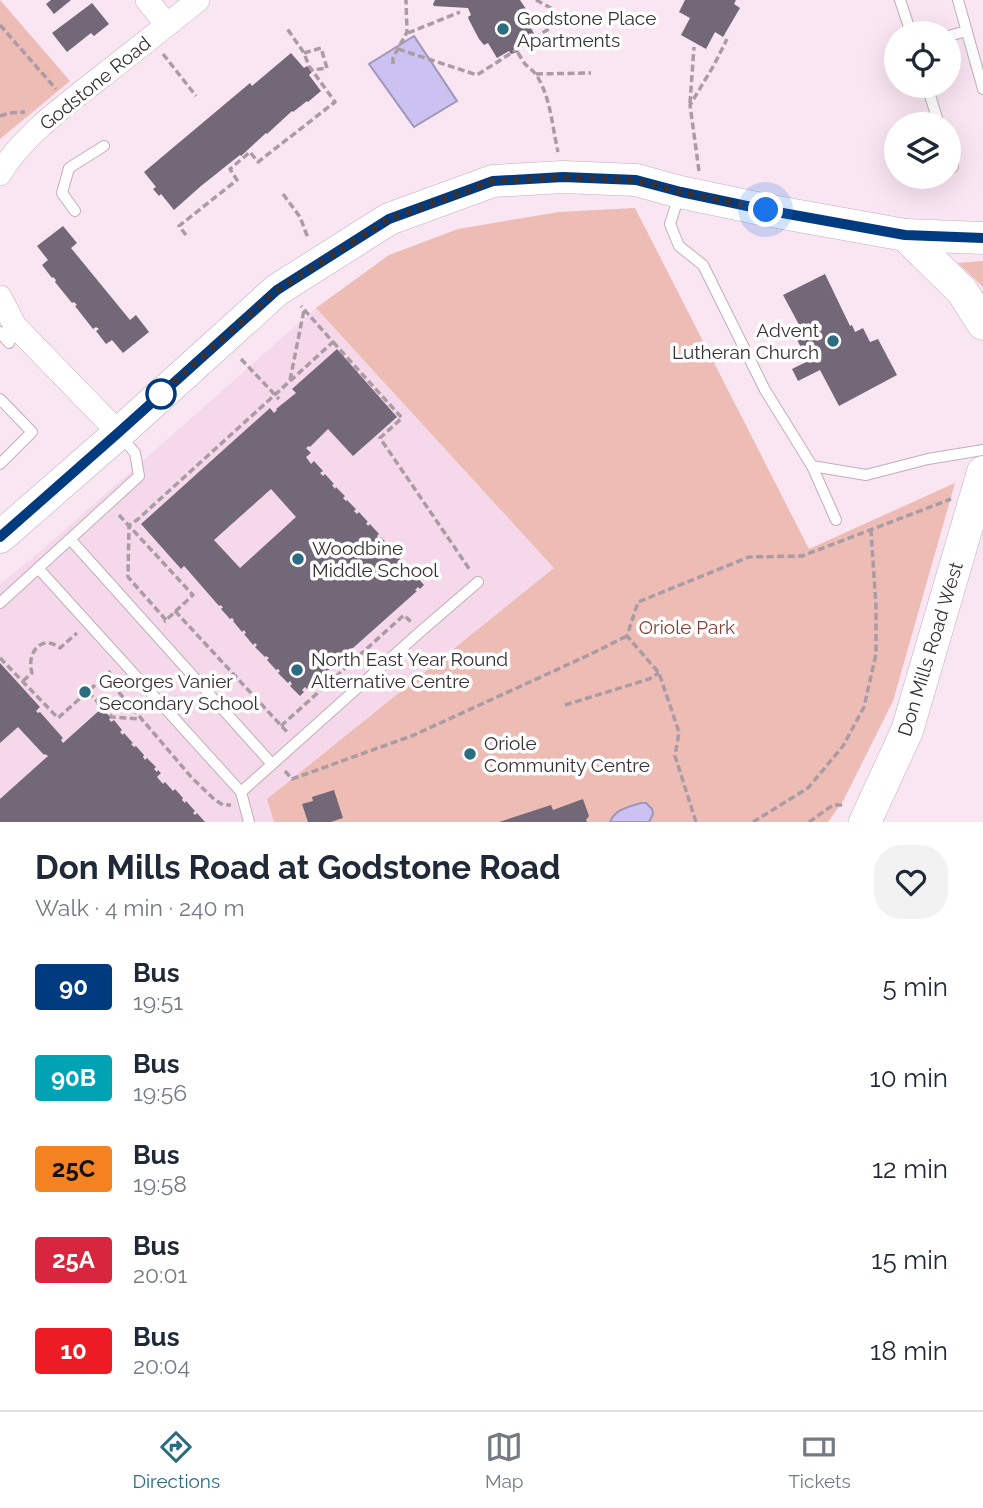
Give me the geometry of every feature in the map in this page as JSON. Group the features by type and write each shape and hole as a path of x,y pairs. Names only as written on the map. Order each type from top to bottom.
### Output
{"main road":[{"path":"0,537 277,290 389,219 493,181 563,177 690,181 766,210 905,235 983,238"},
{"path":"905,235 962,291 983,324"},
{"name":"Don Mills Road West","path":"855,813 907,732 981,480"}],"street":[{"path":"147,0 167,25"},
{"name":"Godstone Road","path":"0,174 22,144 198,0"},
{"path":"0,297 6,338 118,433"}],"lane":[{"path":"900,0 907,21"},
{"path":"958,0 983,89"},
{"path":"961,33 967,31"},
{"path":"75,211 62,193 69,168 104,146"},
{"path":"690,181 670,224 679,246 703,265 765,390 812,466 836,520"},
{"path":"0,399 32,432 0,464"},
{"path":"0,603 139,476 135,453 118,433"},
{"path":"812,466 866,475 928,459 983,450"},
{"path":"70,539 275,762"},
{"path":"38,568 241,792 250,822"},
{"path":"241,792 478,582"}],"path":[{"path":"393,64 393,58 406,34 406,0"},
{"path":"398,49 477,75 555,25 551,8 536,0"},
{"path":"406,34 460,12"},
{"path":"0,25 68,104"},
{"path":"186,235 180,226 237,180 230,169 250,152 258,162 335,102 286,27"},
{"path":"690,105 727,39"},
{"path":"690,181 690,105 694,47"},
{"path":"304,53 321,48 327,68 312,70"},
{"path":"159,50 196,96"},
{"path":"516,50 536,74 551,112 559,154"},
{"path":"536,74 591,73"},
{"path":"283,194 300,217 308,238"},
{"path":"289,382 302,308 402,418 380,438 478,582"},
{"path":"129,526 334,342"},
{"path":"242,359 279,399"},
{"path":"275,762 292,779 414,735 627,636 638,602 749,557 802,556 871,530 981,480"},
{"path":"117,512 193,595"},
{"path":"129,526 128,578 166,620"},
{"path":"753,822 808,788 843,746 864,707 876,654 871,530"},
{"path":"175,611 296,743"},
{"path":"281,726 404,615 420,632"},
{"path":"23,681 32,673 29,663 36,648 46,643 60,648 88,624"},
{"path":"627,636 659,673 679,732 675,756 696,822"},
{"path":"0,658 58,718 105,677 192,778 214,799 223,805 244,804"},
{"path":"565,705 649,679 659,673"},
{"path":"89,692 112,717 141,719"},
{"path":"809,822 833,805 855,813"}],"shaded area":[{"path":"414,36 457,101 414,127 369,64"},
{"name":"Woodbine Middle School","path":"316,308 555,568 267,799 274,822 0,822 0,584"},
{"path":"646,803 652,809 649,822 610,822 619,811"}],"green space":[{"path":"0,0 70,81 0,139"},
{"name":"Oriole Park","path":"635,208 809,549 955,483 893,701 843,801 828,822 274,822 267,799 554,568 316,308 389,255 458,229 559,212"},
{"path":"983,261 983,287 958,263"}],"building":[{"path":"51,0 71,0 54,14 46,4"},
{"name":"Godstone Place Apartments","path":"435,0 520,0 529,17 526,20 535,35 520,45 522,47 518,52 511,54 509,51 497,58 488,43 484,45 479,39 469,20 471,15 468,8 434,6"},
{"path":"685,0 736,0 734,4 740,8 723,37 715,32 706,49 681,35 690,18 679,12"},
{"path":"92,3 109,24 94,36 91,33 67,52 52,33"},
{"path":"291,53 304,68 307,66 312,72 309,75 321,91 292,111 174,210 161,194 159,196 153,189 156,187 144,172 250,83 252,86"},
{"path":"63,226 77,243 71,248 130,320 136,315 149,332 123,353 112,340 106,344 96,331 99,329 93,329 75,306 77,305 72,303 42,265 48,260 37,246"},
{"name":"Advent Lutheran Church","path":"825,274 850,326 852,325 855,332 863,328 870,342 878,339 897,375 839,406 820,370 798,381 792,369 814,360 814,354 810,347 803,351 796,338 804,334 783,295"},
{"path":"337,349 397,417 353,456 328,429 306,448 311,453 306,457 311,464 314,461 323,471 320,473 323,476 325,474 335,489 336,487 345,496 343,498 356,509 354,511 357,514 359,512 368,522 368,526 370,524 379,534 379,539 381,537 390,547 388,549 401,560 399,562 404,562 413,572 413,577 415,575 424,585 420,589 418,587 415,590 417,591 307,689 305,687 300,696 290,686 290,681 288,683 278,673 280,671 267,660 269,658 255,647 255,643 253,645 244,630 242,632 234,620 221,609 223,607 219,606 184,566 181,569 141,524 270,408 274,413 296,393 292,389","holes":["271,489 296,517 240,568 214,540"]},
{"path":"0,663 40,707 36,711 40,712 63,738 63,743 102,708 111,718 111,722 114,720 122,730 120,732 144,755 145,760 147,758 156,767 154,769 161,773 157,777 163,784 165,782 173,791 175,789 182,800 195,811 193,813 197,813 205,822 0,822 0,799 48,756 18,727 0,743"},
{"path":"334,790 343,818 331,822 308,822 302,804 313,801 312,797"},
{"name":"Oriole Community Centre","path":"583,799 589,816 587,822 499,822 551,805 553,810"}],"bus line":[{"name":"90","path":"0,537 277,290 389,219 493,181 563,177 636,180 766,210 905,235 983,238"}],"place":[{"name":"Godstone Place Apartments","path":"503,29"},
{"name":"Advent Lutheran Church","path":"833,341"},
{"name":"Woodbine Middle School","path":"298,559"},
{"name":"North East Year Round Alternative Centre","path":"297,670"},
{"name":"Georges Vanier Secondary School","path":"85,692"},
{"name":"Oriole Community Centre","path":"470,754"}],"route":[{"path":"161,394 159,396 277,290 389,219 493,181 563,177 636,180 766,210"}]}
